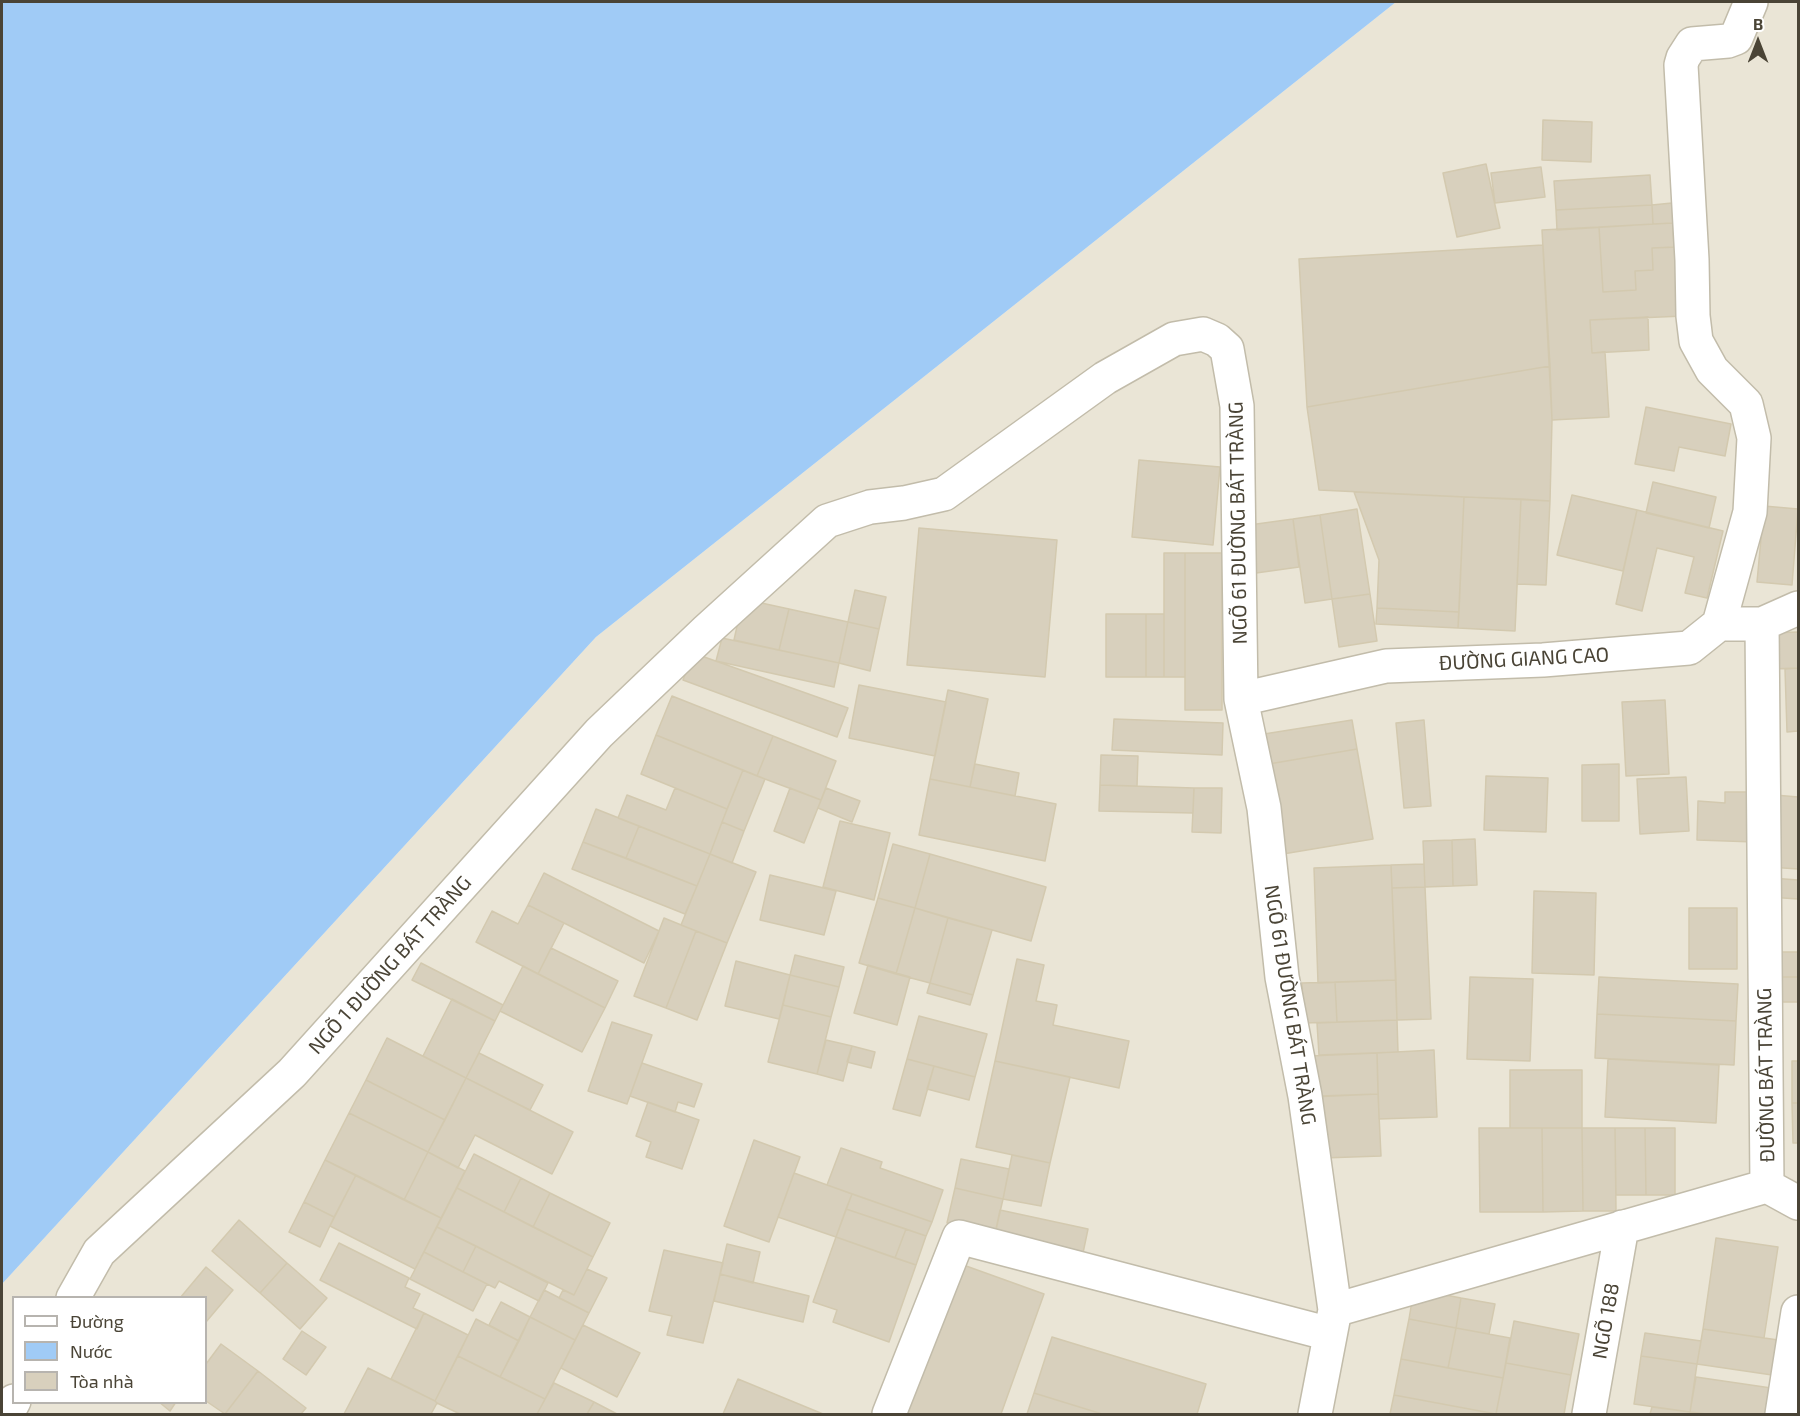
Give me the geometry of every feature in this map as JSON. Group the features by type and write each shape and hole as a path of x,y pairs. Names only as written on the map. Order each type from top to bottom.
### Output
{"street":[{"path":"1751,2 1736,38 1728,41 1692,44 1681,65 1693,316 1696,341 1712,370 1746,404 1754,438 1750,512 1719,624 1762,624 1798,608"},
{"name":"NGÕ 61 ĐƯỜNG BÁT TRÀNG","path":"707,630 827,521 870,507 904,503 944,494 1105,378 1174,339 1203,334 1217,340 1227,349 1238,406 1241,699 1264,808 1282,977 1305,1096 1333,1322"},
{"name":"ĐƯỜNG GIANG CAO","path":"1241,699 1386,666 1543,660 1689,648 1719,624"},
{"name":"ĐƯỜNG BÁT TRÀNG","path":"1333,1322 1622,1227 1767,1186 1762,624"},
{"name":"NGÕ 1 ĐƯỜNG BÁT TRÀNG","path":"74,1296 99,1252 292,1073 598,733 707,630"},
{"path":"1767,1186 1798,1203"},
{"name":"NGÕ 188","path":"1589,1414 1622,1227"},
{"path":"890,1414 959,1237 1333,1322 1315,1414"},
{"path":"1782,1414 1798,1312"}],"shaded area":[{"path":"1396,2 1798,2 1798,1414 2,1414 2,1284 596,637"}],"water":[{"path":"2,2 1396,2 596,637 2,1284"}],"building":[{"path":"1543,120 1592,122 1591,162 1542,160"},
{"path":"1486,164 1500,228 1457,237 1443,173"},
{"path":"1541,167 1545,197 1495,203 1491,173"},
{"path":"1650,175 1652,205 1556,210 1554,181"},
{"path":"1672,203 1673,223 1653,224 1652,205"},
{"path":"1652,205 1653,224 1557,230 1556,210"},
{"path":"1673,223 1674,247 1652,248 1653,270 1635,271 1636,290 1603,292 1599,227"},
{"path":"1599,227 1603,292 1636,290 1635,271 1653,270 1652,248 1680,247 1684,316 1590,320 1592,353 1605,352 1609,417 1552,420 1542,230"},
{"path":"1543,245 1550,366 1307,407 1299,259"},
{"path":"1648,317 1649,350 1592,353 1590,320"},
{"path":"1550,366 1552,420 1550,501 1319,490 1307,407"},
{"path":"1646,407 1731,424 1725,456 1679,447 1674,471 1635,464"},
{"path":"1139,460 1220,467 1213,545 1132,537"},
{"path":"1653,482 1716,497 1709,528 1646,513"},
{"path":"1354,492 1464,497 1459,612 1377,608 1379,560"},
{"path":"1572,495 1637,510 1623,571 1557,555"},
{"path":"1464,497 1521,499 1515,631 1458,628"},
{"path":"1521,499 1550,501 1546,585 1517,584"},
{"path":"1764,506 1798,509 1792,585 1757,582"},
{"path":"1357,509 1370,594 1332,599 1320,515"},
{"path":"1637,510 1723,531 1707,598 1685,593 1694,557 1657,548 1642,611 1616,604"},
{"path":"1320,515 1332,599 1305,603 1293,519"},
{"path":"1293,519 1299,567 1249,574 1242,526"},
{"path":"919,528 1057,540 1045,677 907,665"},
{"path":"1164,553 1185,553 1185,677 1164,677"},
{"path":"1185,553 1222,553 1222,710 1185,710"},
{"path":"855,590 886,597 879,629 848,622"},
{"path":"1370,594 1377,641 1339,647 1332,599"},
{"path":"743,599 789,609 779,650 734,640"},
{"path":"1377,608 1459,612 1458,628 1376,624"},
{"path":"789,609 848,622 839,663 779,650"},
{"path":"1106,614 1146,614 1146,677 1106,677"},
{"path":"1146,614 1164,614 1164,677 1146,677"},
{"path":"848,622 879,629 870,671 839,663"},
{"path":"1798,632 1798,668 1771,669 1770,633"},
{"path":"722,638 839,663 834,687 716,661"},
{"path":"693,653 848,708 837,737 683,680"},
{"path":"1798,668 1798,731 1787,732 1785,669"},
{"path":"859,685 946,702 935,756 849,738"},
{"path":"948,690 988,699 970,787 930,779"},
{"path":"672,696 773,736 757,776 656,735"},
{"path":"1665,700 1669,774 1626,776 1622,702"},
{"path":"1114,719 1223,723 1222,755 1112,750"},
{"path":"1352,720 1357,749 1263,765 1258,735"},
{"path":"1424,720 1431,806 1404,808 1396,723"},
{"path":"656,735 743,770 727,809 641,774"},
{"path":"773,736 836,761 821,800 757,776"},
{"path":"1357,749 1373,839 1277,855 1263,765"},
{"path":"1101,755 1138,756 1137,786 1100,785"},
{"path":"975,764 1019,773 1015,796 970,787"},
{"path":"1619,764 1619,821 1582,821 1582,765"},
{"path":"743,770 765,779 744,831 722,822"},
{"path":"1486,776 1548,778 1546,832 1484,830"},
{"path":"1686,777 1689,831 1640,834 1637,779"},
{"path":"930,779 1056,804 1045,861 919,835"},
{"path":"1100,785 1194,788 1193,813 1099,811"},
{"path":"675,788 727,809 710,854 618,818 627,795 666,810"},
{"path":"790,788 821,800 804,843 774,831"},
{"path":"826,788 860,801 852,822 818,808"},
{"path":"1194,788 1222,788 1221,833 1192,832"},
{"path":"1725,792 1756,792 1755,842 1697,840 1698,801 1725,803"},
{"path":"1775,795 1798,797 1798,869 1769,867"},
{"path":"596,809 639,826 626,858 583,842"},
{"path":"840,821 890,833 874,900 823,887"},
{"path":"722,822 744,831 732,863 710,854"},
{"path":"639,826 710,854 697,886 626,858"},
{"path":"1475,839 1477,885 1453,886 1452,840"},
{"path":"1452,840 1453,886 1425,887 1423,841"},
{"path":"583,842 697,886 685,914 572,869"},
{"path":"893,844 930,854 915,908 878,898"},
{"path":"710,854 756,872 727,943 681,925"},
{"path":"930,854 1046,887 1031,941 915,908"},
{"path":"1424,864 1425,887 1392,888 1391,865"},
{"path":"1391,865 1396,980 1318,983 1314,868"},
{"path":"544,873 659,931 644,963 528,905"},
{"path":"770,875 836,891 824,935 760,920"},
{"path":"1771,878 1798,880 1798,899 1769,897"},
{"path":"1425,887 1431,1019 1397,1020 1392,888"},
{"path":"1534,891 1596,893 1594,975 1532,973"},
{"path":"878,898 915,908 896,974 859,963"},
{"path":"528,905 564,923 538,974 476,942 492,911 518,924"},
{"path":"915,908 948,918 930,983 896,974"},
{"path":"1689,908 1737,908 1737,969 1689,969"},
{"path":"664,918 696,931 666,1008 634,996"},
{"path":"948,918 992,930 973,995 930,983"},
{"path":"696,931 727,943 697,1020 666,1008"},
{"path":"551,948 618,981 605,1008 538,974"},
{"path":"1779,952 1798,952 1798,977 1779,977"},
{"path":"795,955 844,967 839,987 790,975"},
{"path":"1017,959 1044,965 1036,1001 1057,1005 1053,1025 1129,1041 1119,1088 995,1061"},
{"path":"736,961 790,975 779,1019 725,1006"},
{"path":"421,963 503,1005 495,1021 412,980"},
{"path":"868,965 910,977 897,1025 854,1013"},
{"path":"523,966 605,1008 582,1052 500,1011"},
{"path":"790,975 839,987 831,1017 783,1005"},
{"path":"1470,977 1533,979 1530,1061 1467,1059"},
{"path":"1599,977 1738,984 1736,1021 1597,1014"},
{"path":"1779,977 1798,977 1798,1002 1779,1002"},
{"path":"1396,980 1397,1020 1337,1022 1335,982"},
{"path":"1335,982 1337,1022 1304,1023 1302,983"},
{"path":"930,983 973,995 970,1005 927,993"},
{"path":"452,999 495,1021 466,1078 423,1056"},
{"path":"783,1005 831,1017 817,1074 768,1062"},
{"path":"1597,1014 1736,1021 1734,1065 1595,1058"},
{"path":"919,1016 987,1034 975,1077 907,1059"},
{"path":"1397,1020 1398,1052 1319,1055 1317,1023"},
{"path":"612,1022 652,1035 627,1104 588,1091"},
{"path":"387,1038 466,1078 445,1120 366,1080"},
{"path":"826,1040 852,1046 843,1081 817,1074"},
{"path":"852,1046 875,1052 871,1068 847,1062"},
{"path":"1434,1050 1437,1117 1379,1119 1377,1053"},
{"path":"479,1053 543,1085 530,1110 466,1078"},
{"path":"1377,1053 1378,1094 1311,1097 1310,1056"},
{"path":"907,1059 934,1066 920,1116 893,1109"},
{"path":"1608,1059 1719,1065 1716,1123 1605,1117"},
{"path":"995,1061 1070,1077 1050,1163 976,1147"},
{"path":"1792,1061 1798,1061 1798,1103 1792,1103"},
{"path":"642,1063 702,1084 694,1107 678,1102 675,1112 630,1096"},
{"path":"934,1066 975,1077 969,1100 927,1089"},
{"path":"1510,1070 1582,1070 1582,1128 1510,1128"},
{"path":"466,1078 573,1132 552,1174 475,1135 458,1168 428,1152"},
{"path":"366,1080 445,1120 428,1152 349,1113"},
{"path":"1378,1094 1381,1156 1323,1158 1320,1096"},
{"path":"648,1102 699,1120 682,1169 646,1157 651,1142 636,1136"},
{"path":"1792,1103 1798,1103 1798,1143 1793,1143"},
{"path":"349,1113 428,1152 404,1200 325,1160"},
{"path":"1479,1128 1542,1128 1543,1212 1480,1212"},
{"path":"1542,1128 1582,1128 1583,1211 1543,1212"},
{"path":"1582,1128 1615,1128 1616,1211 1583,1211"},
{"path":"1615,1128 1645,1128 1646,1195 1616,1195"},
{"path":"1645,1128 1675,1128 1675,1195 1646,1195"},
{"path":"754,1140 800,1157 769,1242 724,1226"},
{"path":"841,1148 882,1162 880,1168 943,1190 932,1222 827,1185"},
{"path":"428,1152 465,1171 441,1218 404,1200"},
{"path":"474,1154 521,1178 504,1212 457,1188"},
{"path":"1012,1155 1050,1163 1041,1206 1003,1199"},
{"path":"961,1159 1009,1169 1003,1199 955,1188"},
{"path":"325,1160 356,1175 334,1217 304,1202"},
{"path":"794,1173 852,1194 836,1237 778,1217"},
{"path":"356,1175 441,1218 415,1269 330,1226"},
{"path":"521,1178 550,1193 533,1227 504,1212"},
{"path":"457,1188 593,1257 574,1295 437,1227"},
{"path":"955,1188 1003,1199 995,1234 947,1223"},
{"path":"550,1193 610,1223 593,1257 533,1227"},
{"path":"852,1194 932,1222 926,1236 846,1209"},
{"path":"304,1202 334,1217 320,1247 289,1232"},
{"path":"846,1209 906,1229 895,1258 836,1237"},
{"path":"1000,1210 1088,1229 1083,1253 995,1234"},
{"path":"239,1220 287,1263 260,1293 212,1251"},
{"path":"437,1227 476,1246 463,1272 424,1252"},
{"path":"906,1229 926,1236 916,1265 895,1258"},
{"path":"836,1237 916,1265 889,1342 833,1322 837,1310 813,1302"},
{"path":"1716,1238 1778,1247 1764,1338 1703,1329"},
{"path":"339,1243 409,1278 405,1287 420,1294 413,1308 424,1313 417,1329 320,1280"},
{"path":"727,1244 760,1252 753,1283 720,1274"},
{"path":"476,1246 548,1283 539,1301 499,1281 495,1288 463,1272"},
{"path":"664,1250 723,1263 703,1343 667,1335 672,1316 649,1311"},
{"path":"424,1252 487,1284 473,1311 410,1279"},
{"path":"955,1262 1044,1294 1001,1414 899,1414"},
{"path":"287,1263 327,1298 300,1329 260,1293"},
{"path":"206,1267 233,1290 207,1321 207,1296 182,1296"},
{"path":"587,1269 607,1278 589,1313 559,1298 563,1290 574,1295"},
{"path":"720,1274 809,1296 803,1322 714,1301"},
{"path":"1414,1289 1461,1298 1456,1328 1409,1319"},
{"path":"544,1290 589,1313 575,1340 530,1317"},
{"path":"1461,1298 1495,1304 1489,1334 1456,1328"},
{"path":"501,1302 530,1317 519,1341 489,1325"},
{"path":"424,1313 468,1335 435,1401 391,1379"},
{"path":"530,1317 575,1340 545,1399 500,1377"},
{"path":"476,1319 519,1341 500,1377 458,1356"},
{"path":"1409,1319 1456,1328 1448,1368 1401,1359"},
{"path":"1514,1321 1579,1334 1571,1375 1506,1363"},
{"path":"583,1325 640,1353 617,1397 561,1368"},
{"path":"1456,1328 1510,1338 1503,1378 1448,1368"},
{"path":"1703,1329 1785,1341 1779,1376 1697,1364"},
{"path":"302,1331 326,1347 306,1375 283,1359"},
{"path":"1645,1333 1701,1341 1697,1364 1641,1356"},
{"path":"1052,1337 1206,1384 1197,1414 1102,1414 1034,1393"},
{"path":"221,1344 258,1371 225,1414 207,1402 207,1363"},
{"path":"458,1356 545,1399 537,1414 460,1414 437,1403 435,1401"},
{"path":"1641,1356 1697,1364 1690,1412 1634,1404"},
{"path":"1401,1359 1503,1378 1496,1414 1394,1395"},
{"path":"1506,1363 1571,1375 1564,1414 1496,1414"},
{"path":"368,1368 435,1401 437,1403 431,1414 344,1414"},
{"path":"258,1371 306,1408 301,1414 225,1414"},
{"path":"1696,1377 1778,1389 1775,1414 1690,1412"},
{"path":"738,1379 823,1414 723,1414"},
{"path":"554,1383 594,1402 587,1414 537,1414"},
{"path":"1034,1393 1102,1414 1027,1414"},
{"path":"1394,1395 1496,1414 1390,1414"},
{"path":"594,1402 617,1414 587,1414"},
{"path":"161,1404 175,1404 170,1411"},
{"path":"1652,1407 1690,1412 1690,1414 1650,1414"}]}
